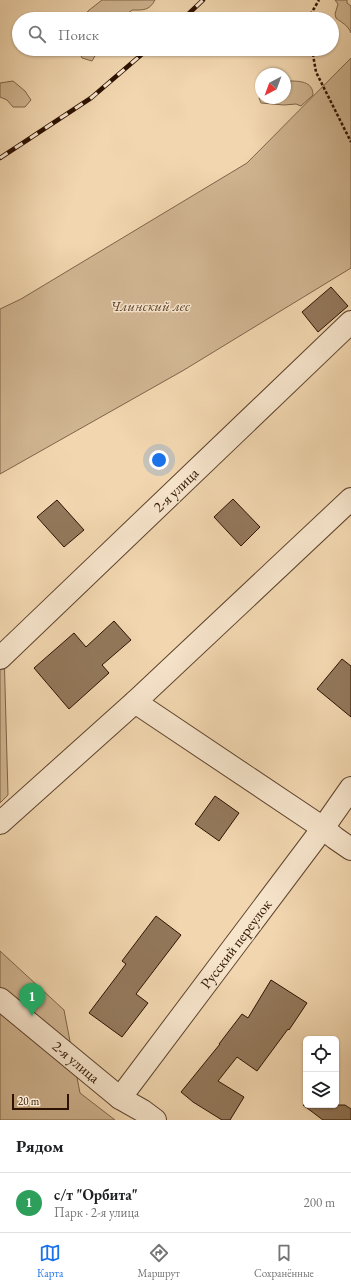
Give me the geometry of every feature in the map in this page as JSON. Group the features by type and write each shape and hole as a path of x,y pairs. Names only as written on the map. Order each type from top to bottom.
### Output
{"street":[{"name":"2-я улица","path":"0,658 351,322"},
{"path":"0,823 135,702 351,499"},
{"path":"135,702 324,828 351,849"},
{"name":"Русский переулок","path":"120,1098 324,828 351,788"},
{"name":"2-я улица","path":"0,999 120,1098 143,1111 155,1120"}],"path":[{"path":"312,12 319,0"},
{"path":"313,56 316,72 351,142"}],"green space":[{"path":"102,0 155,0 153,4 143,10 132,10 130,12 88,11"},
{"path":"335,0 347,0 347,3 351,6 351,33 347,26 339,20 339,12 336,12 338,4"},
{"path":"81,56 95,56 92,61 82,58"},
{"name":"Члинский лес","path":"351,58 351,268 184,370 0,474 0,309 21,299 247,163"},
{"path":"13,81 25,91 31,100 25,107 13,107 7,100 0,97 0,83"},
{"path":"291,81 305,83 311,87 313,95 301,106 296,104 284,105 272,104 291,104"},
{"path":"0,643 4,649 8,795 0,803"},
{"path":"0,951 64,1010 80,1093 115,1120 0,1120"}],"building":[{"path":"331,287 348,306 318,332 302,312"},
{"path":"233,499 260,527 241,546 214,517"},
{"path":"57,500 84,530 64,547 37,517"},
{"path":"114,621 131,640 102,665 109,673 69,709 34,668 74,633 86,647"},
{"path":"342,659 351,666 351,717 317,689"},
{"path":"215,796 239,813 219,841 195,824"},
{"path":"156,916 181,935 136,994 148,1003 122,1037 89,1013 126,964 122,961"},
{"path":"271,980 307,1003 289,1030 288,1029 257,1071 237,1057 218,1081 244,1097 230,1120 222,1120 193,1102 181,1092 242,1014 248,1018"},
{"path":"339,1105 345,1105 351,1109 351,1120 323,1120 307,1108 339,1108"}],"railway":[{"path":"190,12 203,0"},
{"path":"0,158 91,98 140,56"}],"place":[{"name":"с/т \"Орбита\"","path":"32,1016"}]}
